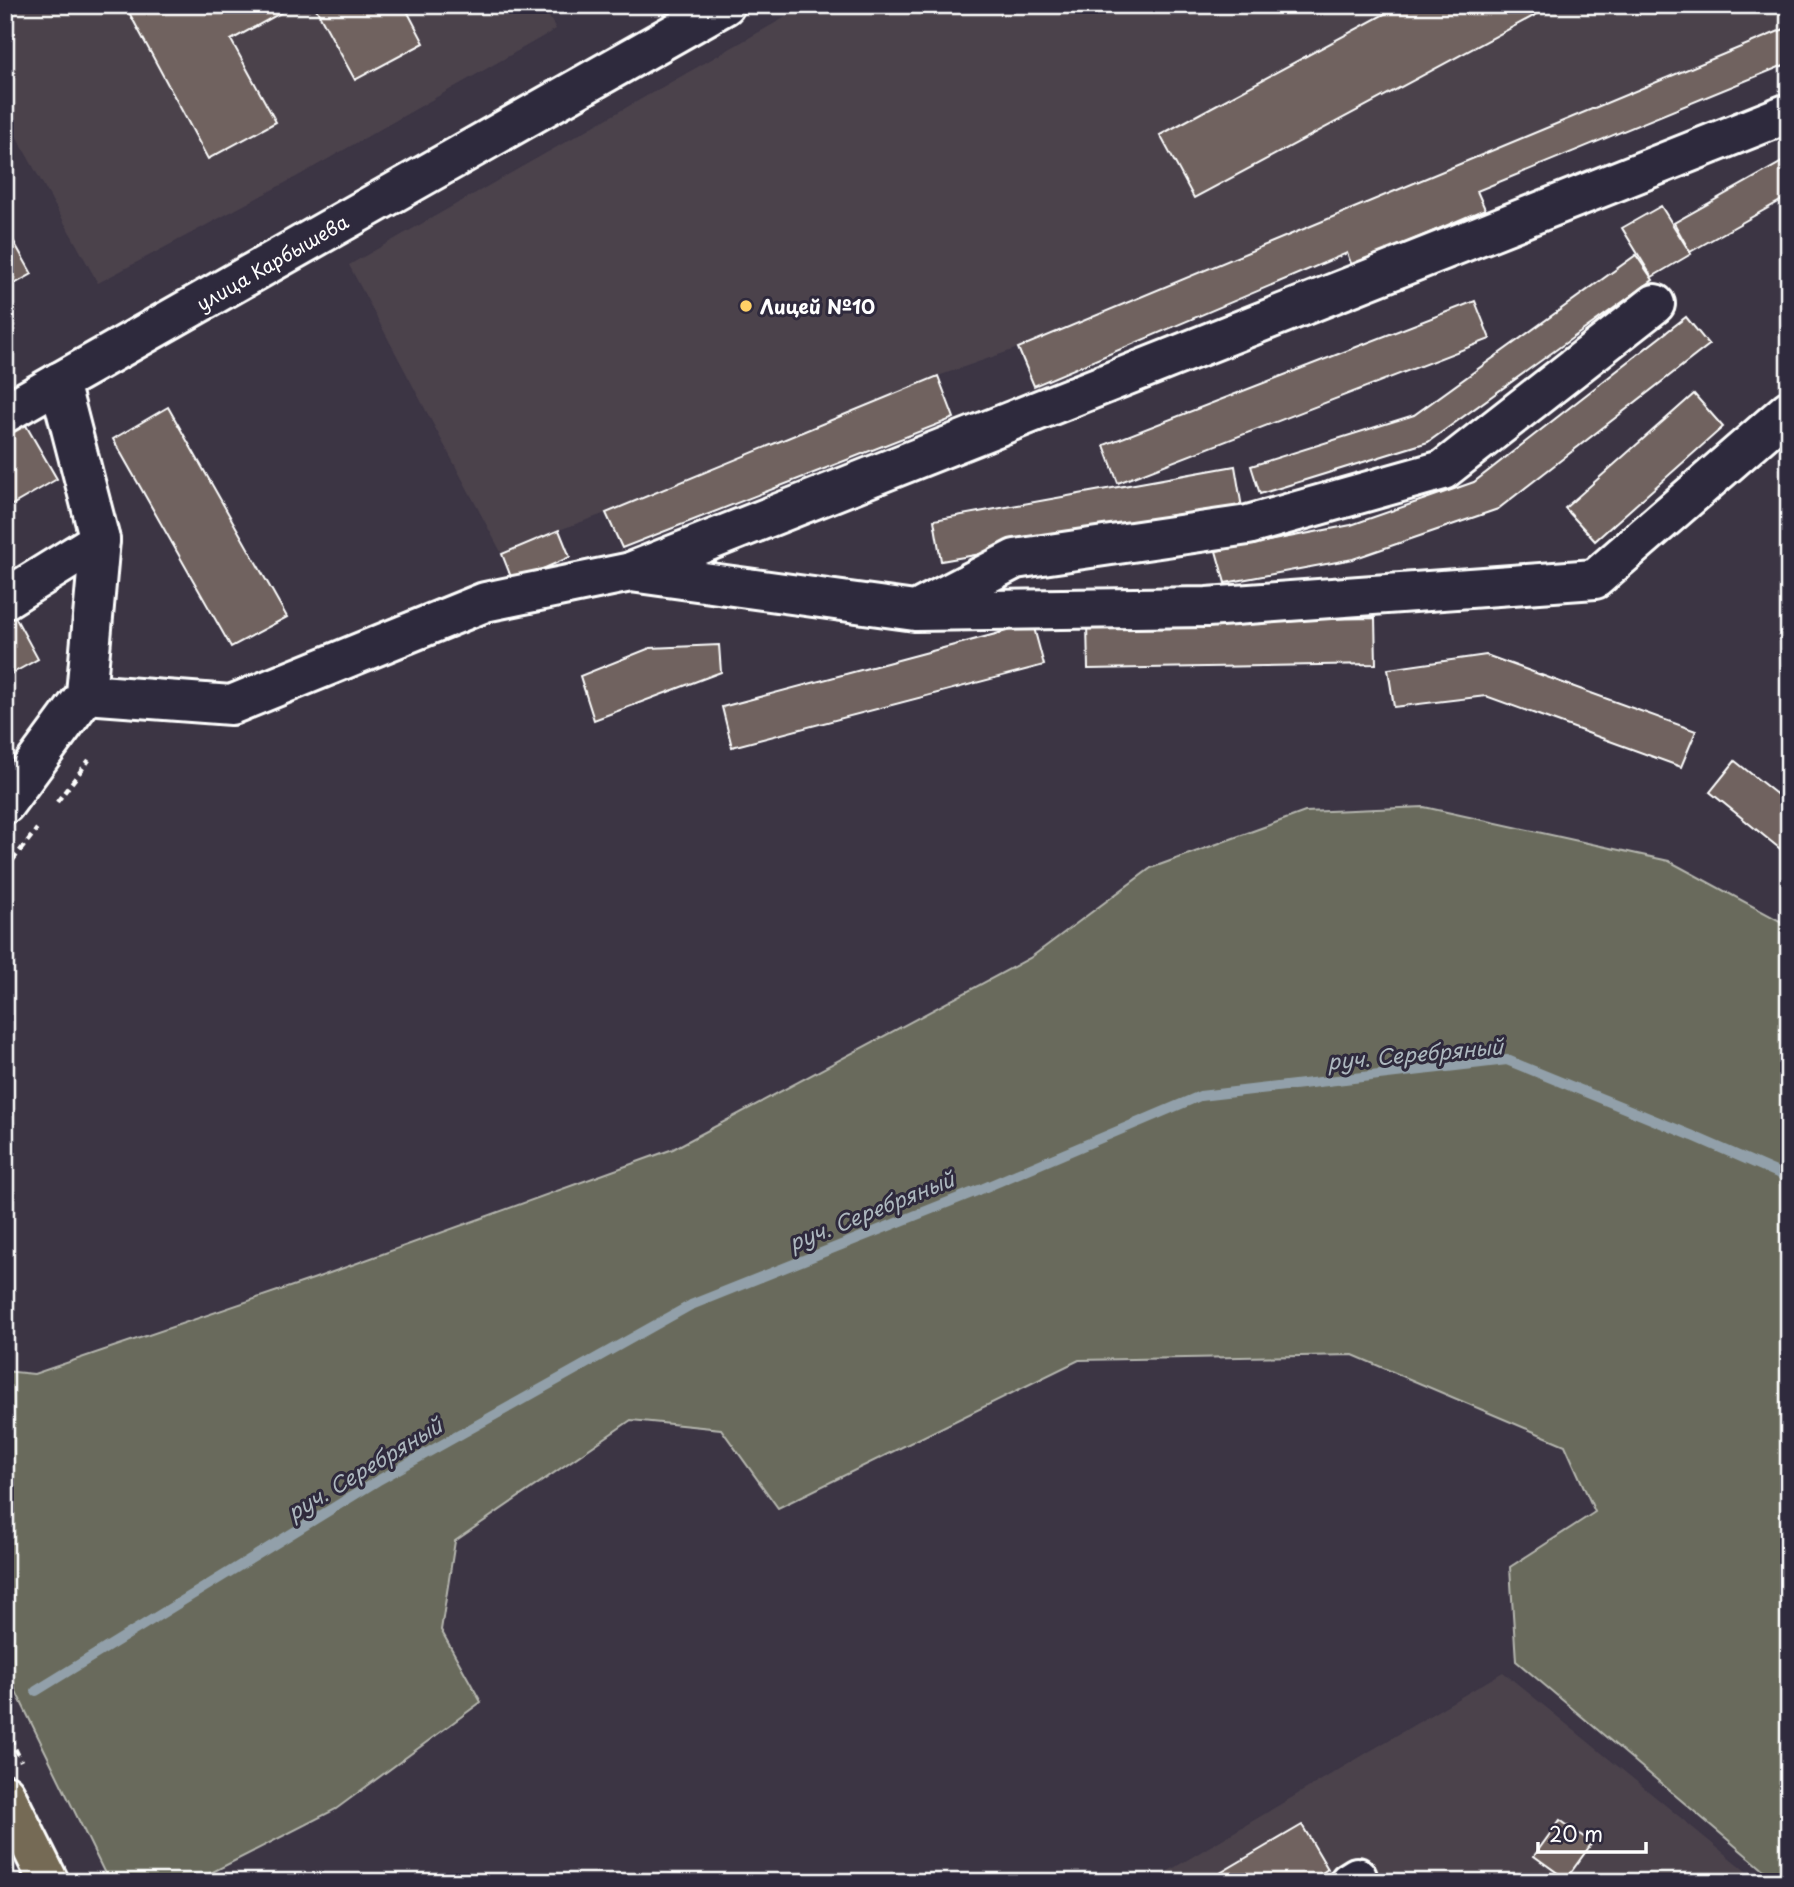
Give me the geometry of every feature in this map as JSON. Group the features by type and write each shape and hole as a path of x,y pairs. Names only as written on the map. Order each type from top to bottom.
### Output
{"main road":[{"path":"5,1794 49,1882"}],"street":[{"name":"улица Карбышева","path":"6,412 725,5"},
{"path":"86,694 231,705 485,602 631,572 1789,113"},
{"path":"915,611 1015,559 1248,525 1443,470 1655,304"},
{"path":"5,804 86,694 100,540 59,382"},
{"path":"631,572 915,611 1207,607 1595,579 1789,410"},
{"path":"5,599 100,540"}],"shaded area":[{"path":"5,5 542,5 556,29 298,176 98,283 5,116"},
{"name":"Лицей №10","path":"807,5 1789,5 1789,27 1241,258 1018,348 938,376 502,554 349,265"},
{"path":"1503,1672 1759,1882 1150,1882"}],"green space":[{"path":"1424,807 1669,861 1789,926 1789,1882 1778,1882 1516,1661 1510,1567 1595,1512 1565,1445 1353,1355 1079,1360 778,1508 721,1429 631,1420 455,1541 441,1630 481,1702 336,1809 193,1882 109,1882 5,1669 5,1371 34,1374 313,1279 673,1149 1030,958 1151,868 1305,812"}],"building":[{"path":"125,5 295,5 231,40 276,122 208,159"},
{"path":"314,5 404,5 424,43 355,80"},
{"path":"1401,5 1554,5 1194,198 1160,135"},
{"path":"1789,27 1789,63 1477,191 1485,209 1352,266 1347,253 1034,386 1018,348"},
{"path":"1789,158 1789,196 1690,252 1674,223"},
{"path":"1661,206 1691,254 1652,277 1622,228"},
{"path":"5,226 32,274 5,289"},
{"path":"1636,255 1653,280 1428,442 1260,494 1251,466 1414,415"},
{"path":"1475,301 1490,339 1118,483 1104,445"},
{"path":"1686,317 1709,345 1498,509 1353,559 1225,583 1216,551 1351,525 1474,482"},
{"path":"938,376 954,418 622,548 606,513"},
{"path":"1694,394 1723,427 1595,541 1565,508"},
{"path":"168,407 287,617 231,647 113,439"},
{"path":"24,422 57,479 5,509 5,433"},
{"path":"1235,466 1242,508 941,561 934,520"},
{"path":"559,530 570,557 513,582 502,554"},
{"path":"14,615 38,659 11,674 5,663 5,620"},
{"path":"1375,618 1376,664 1088,669 1087,623"},
{"path":"1033,624 1044,665 732,747 722,707"},
{"path":"719,645 721,672 594,720 580,676 650,648"},
{"path":"1486,655 1696,731 1681,767 1486,696 1394,707 1388,669"},
{"path":"1735,761 1789,804 1789,856 1710,792"},
{"path":"1560,1820 1592,1843 1566,1879 1534,1856"},
{"path":"1302,1825 1328,1869 1308,1882 1205,1882"}],"waterway":[{"name":"руч. Серебряный","path":"36,1691 377,1481 691,1305 979,1190 1200,1096 1507,1060 1789,1178"}],"place":[{"name":"Лицей №10","path":"746,306"}]}
